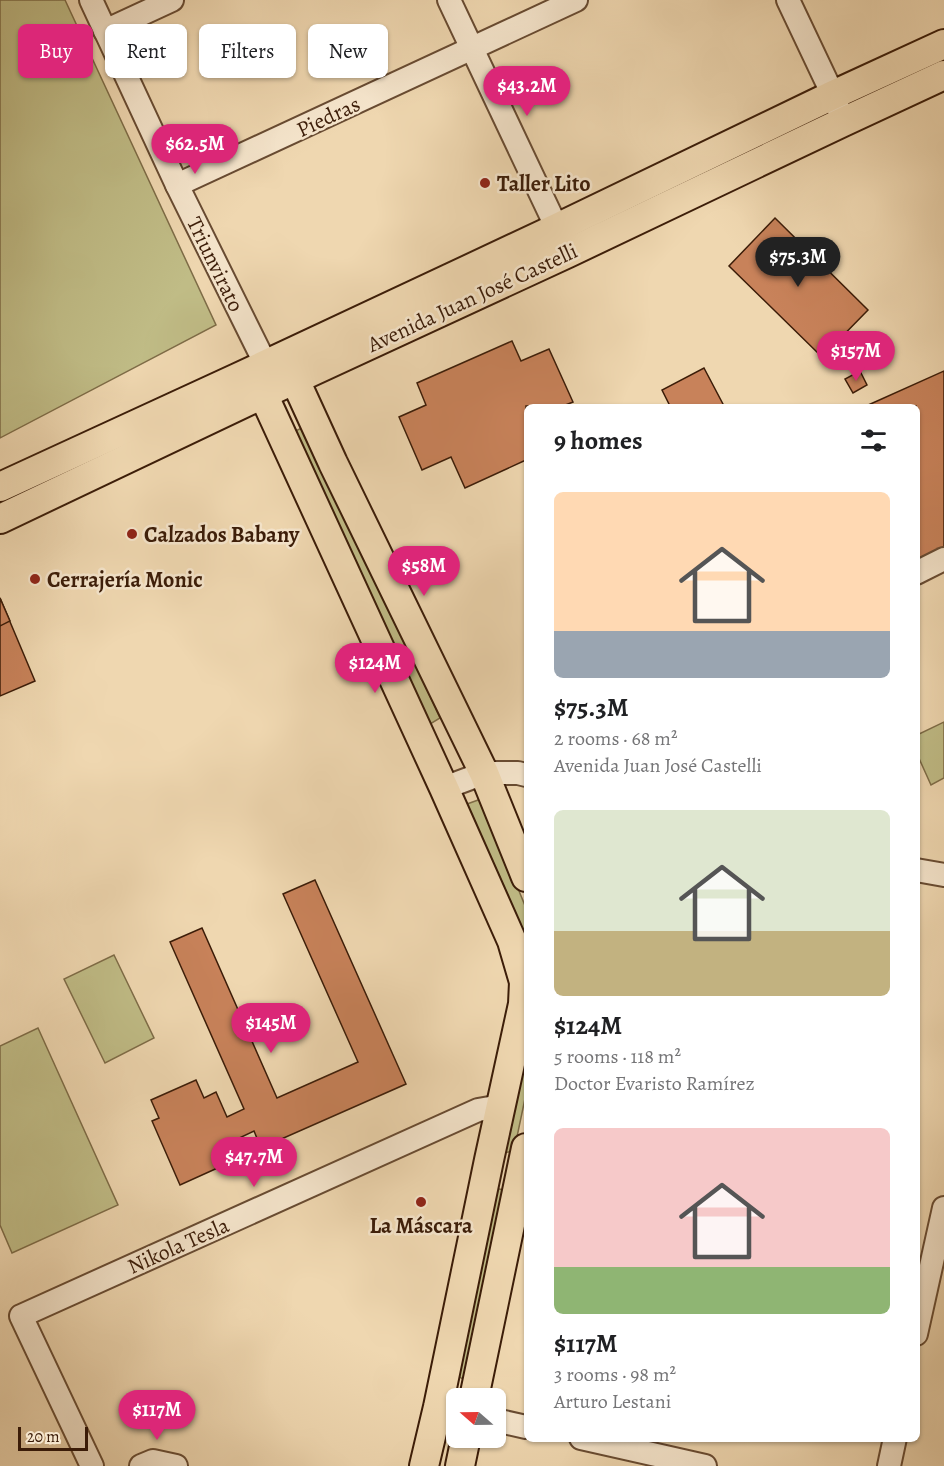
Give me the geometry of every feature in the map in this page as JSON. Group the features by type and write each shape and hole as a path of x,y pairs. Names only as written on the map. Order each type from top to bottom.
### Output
{"main road":[{"name":"Avenida Juan José Castelli","path":"0,519 295,380 563,241 838,109 941,66"},
{"name":"Avenida Juan José Castelli","path":"0,488 266,365 563,241"},
{"path":"266,365 295,380 333,463 484,772 524,872"},
{"path":"263,394 444,788 512,941 524,979"},
{"path":"451,1388 489,1160 524,993"},
{"path":"476,1388 524,1157"},
{"path":"424,1466 446,1411"},
{"path":"460,1466 464,1448"}],"street":[{"name":"Triunvirato","path":"91,0 105,31"},
{"path":"120,24 172,0"},
{"path":"448,0 563,241"},
{"name":"Piedras","path":"177,185 576,0"},
{"path":"788,0 838,109"},
{"name":"Triunvirato","path":"127,78 266,365"},
{"path":"263,394 266,365"},
{"path":"920,571 944,559"},
{"path":"444,788 484,772 524,774"},
{"path":"920,871 944,875"},
{"name":"Nikola Tesla","path":"92,1466 21,1316 478,1110 501,1106"},
{"path":"489,1160 524,1157"},
{"path":"920,1315 944,1208"},
{"path":"506,1422 524,1426"},
{"path":"615,1442 649,1446 705,1466"},
{"path":"890,1466 894,1442"},
{"path":"141,1466 153,1461 176,1466"}],"shaded area":[{"path":"0,0 65,0 76,24 18,24 18,78 93,78 93,60 216,325 0,438"},
{"path":"306,426 440,718 427,726 291,433"},
{"path":"944,722 944,778 931,785 920,761 920,734"},
{"path":"481,799 524,903 524,932 467,804"},
{"path":"114,955 154,1038 105,1063 64,979"},
{"path":"38,1028 118,1205 12,1253 0,1225 0,1046"},
{"path":"524,1048 524,1104 514,1151 502,1153"},
{"path":"495,1188 508,1191 464,1380 453,1372"}],"building":[{"path":"775,218 868,310 822,357 729,266"},
{"path":"512,341 521,361 549,349 573,402 524,404 524,461 465,488 451,457 422,470 399,417 426,405 417,383"},
{"path":"704,368 723,404 669,404 662,390"},
{"path":"860,371 867,385 853,393 845,379"},
{"path":"944,371 944,547 920,558 920,404 870,404"},
{"path":"0,598 35,681 0,696"},
{"path":"0,598 10,621 0,626"},
{"path":"315,880 406,1084 261,1148 254,1131 237,1139 244,1156 180,1185 152,1121 159,1118 151,1100 196,1080 204,1098 216,1092 227,1117 244,1109 170,942 202,928 277,1098 358,1062 283,894"}],"place":[{"name":"Taller Lito","path":"485,183"},
{"name":"Calzados Babany","path":"132,534"},
{"name":"Cerrajería Monic","path":"35,579"},
{"name":"La Máscara","path":"421,1202"}]}
